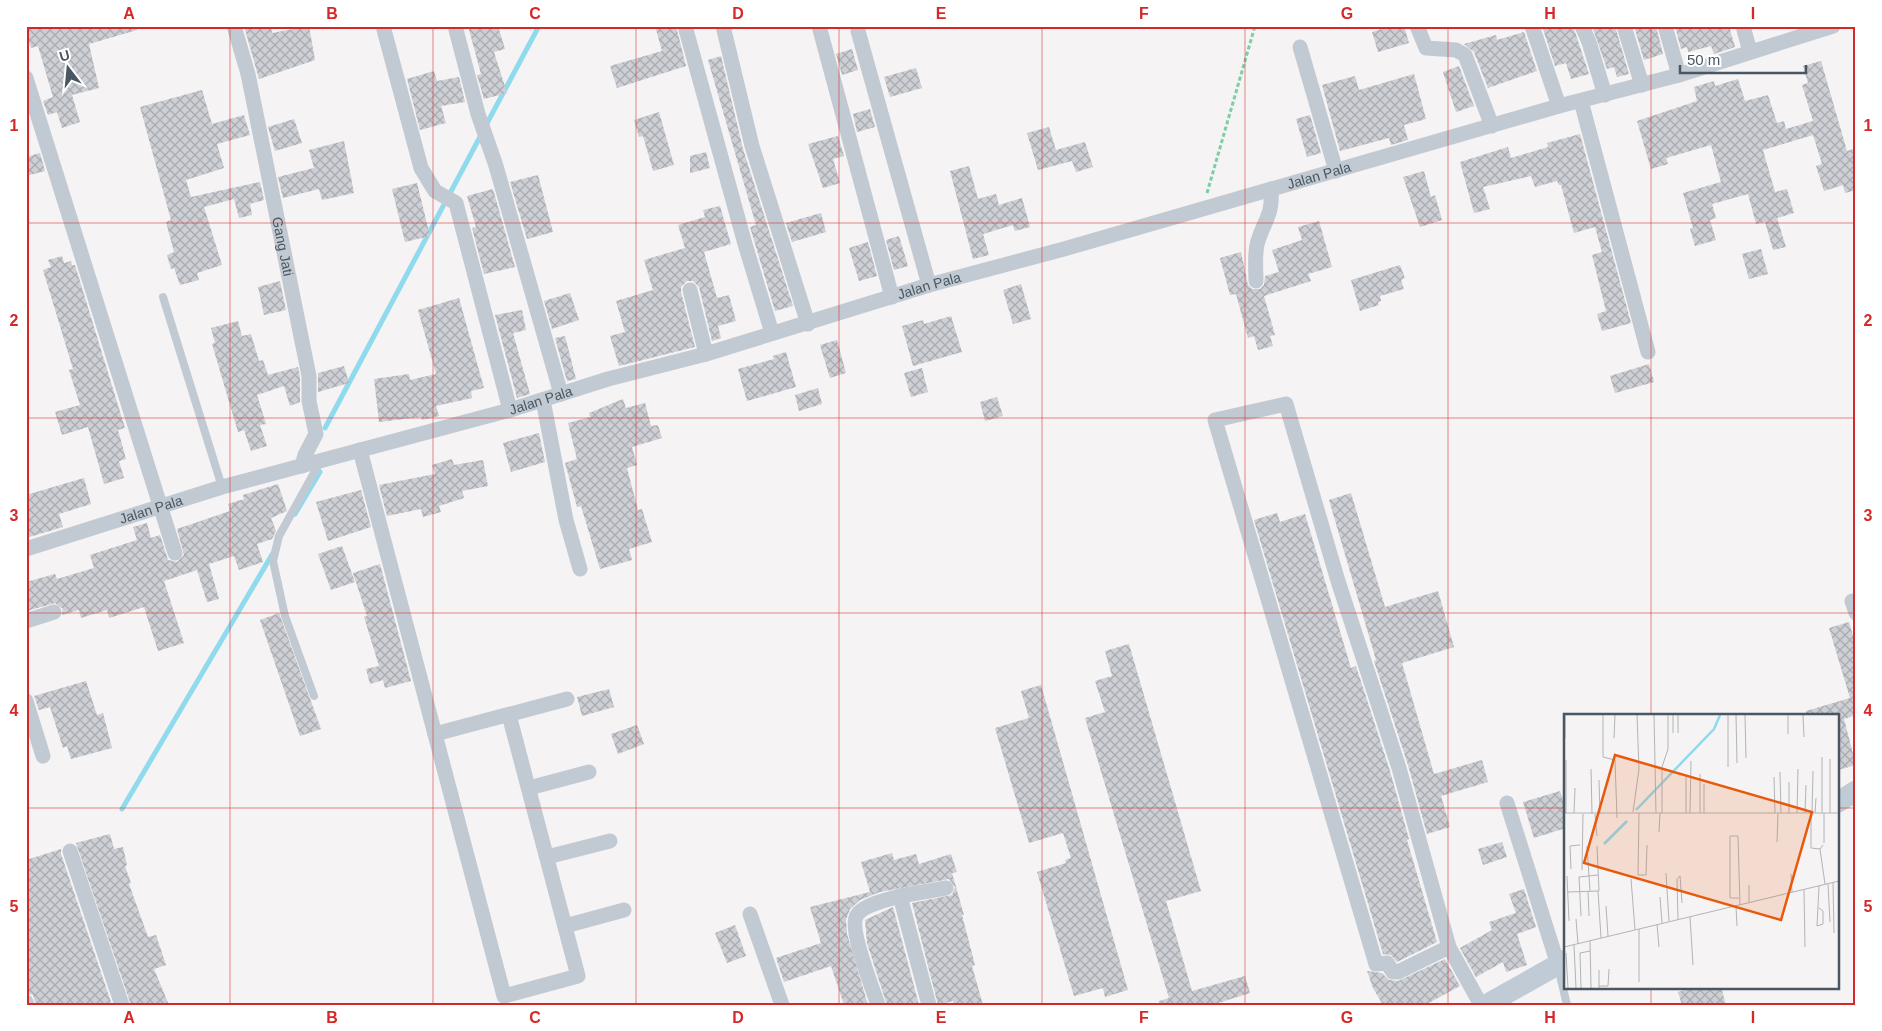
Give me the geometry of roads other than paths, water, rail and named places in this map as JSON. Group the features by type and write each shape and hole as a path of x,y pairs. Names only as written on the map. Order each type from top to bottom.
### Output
{"street":[{"name":"Gang Jati","path":"234,26 248,74 309,376 309,401 316,428 302,466"},
{"path":"383,26 421,168 436,191 456,203 510,410"},
{"path":"455,26 478,114 496,166 561,394"},
{"path":"685,26 745,244 772,333"},
{"path":"723,26 752,146 808,324"},
{"path":"819,26 892,297"},
{"path":"1417,26 1426,48 1456,50 1465,56 1492,126"},
{"path":"1532,26 1559,106"},
{"path":"1582,26 1589,42 1605,95"},
{"path":"1624,26 1642,85"},
{"path":"1665,26 1679,75"},
{"path":"1743,26 1750,52"},
{"name":"Jalan Pala","path":"26,549 222,487 510,410 608,379 706,354 929,285 1064,249 1559,106 1679,75 1817,28 1833,26"},
{"path":"858,31 929,285"},
{"path":"1300,47 1336,171"},
{"path":"26,78 162,506 175,553"},
{"path":"1581,100 1648,352"},
{"path":"1256,281 1257,244 1270,217 1271,189"},
{"path":"690,290 706,354"},
{"path":"543,400 566,520 580,569"},
{"path":"1449,948 1398,972 1393,972 1387,963 1376,964 1215,420 1286,404 1342,580 1449,948 1480,1005"},
{"path":"360,450 504,996 578,976 510,715"},
{"path":"26,620 54,612"},
{"path":"435,734 567,699"},
{"path":"26,700 43,756"},
{"path":"529,788 589,772"},
{"path":"1840,801 1856,791"},
{"path":"1486,1005 1562,962 1507,803"},
{"path":"547,857 610,841"},
{"path":"70,851 122,1005"},
{"path":"878,1005 856,935 855,920 859,912 879,902 900,896 946,888"},
{"path":"900,896 929,1005"},
{"path":"565,926 624,910"},
{"path":"750,914 782,1005"}],"lane":[{"path":"163,297 222,487"},
{"path":"314,696 285,616 274,561 279,536 321,461"},
{"path":"1562,962 1564,979"},
{"path":"1565,988 1567,1005"}],"waterway":[{"path":"485,127 539,26"},
{"path":"325,428 481,135"},
{"path":"295,514 320,472"},
{"path":"122,809 273,553"}]}
